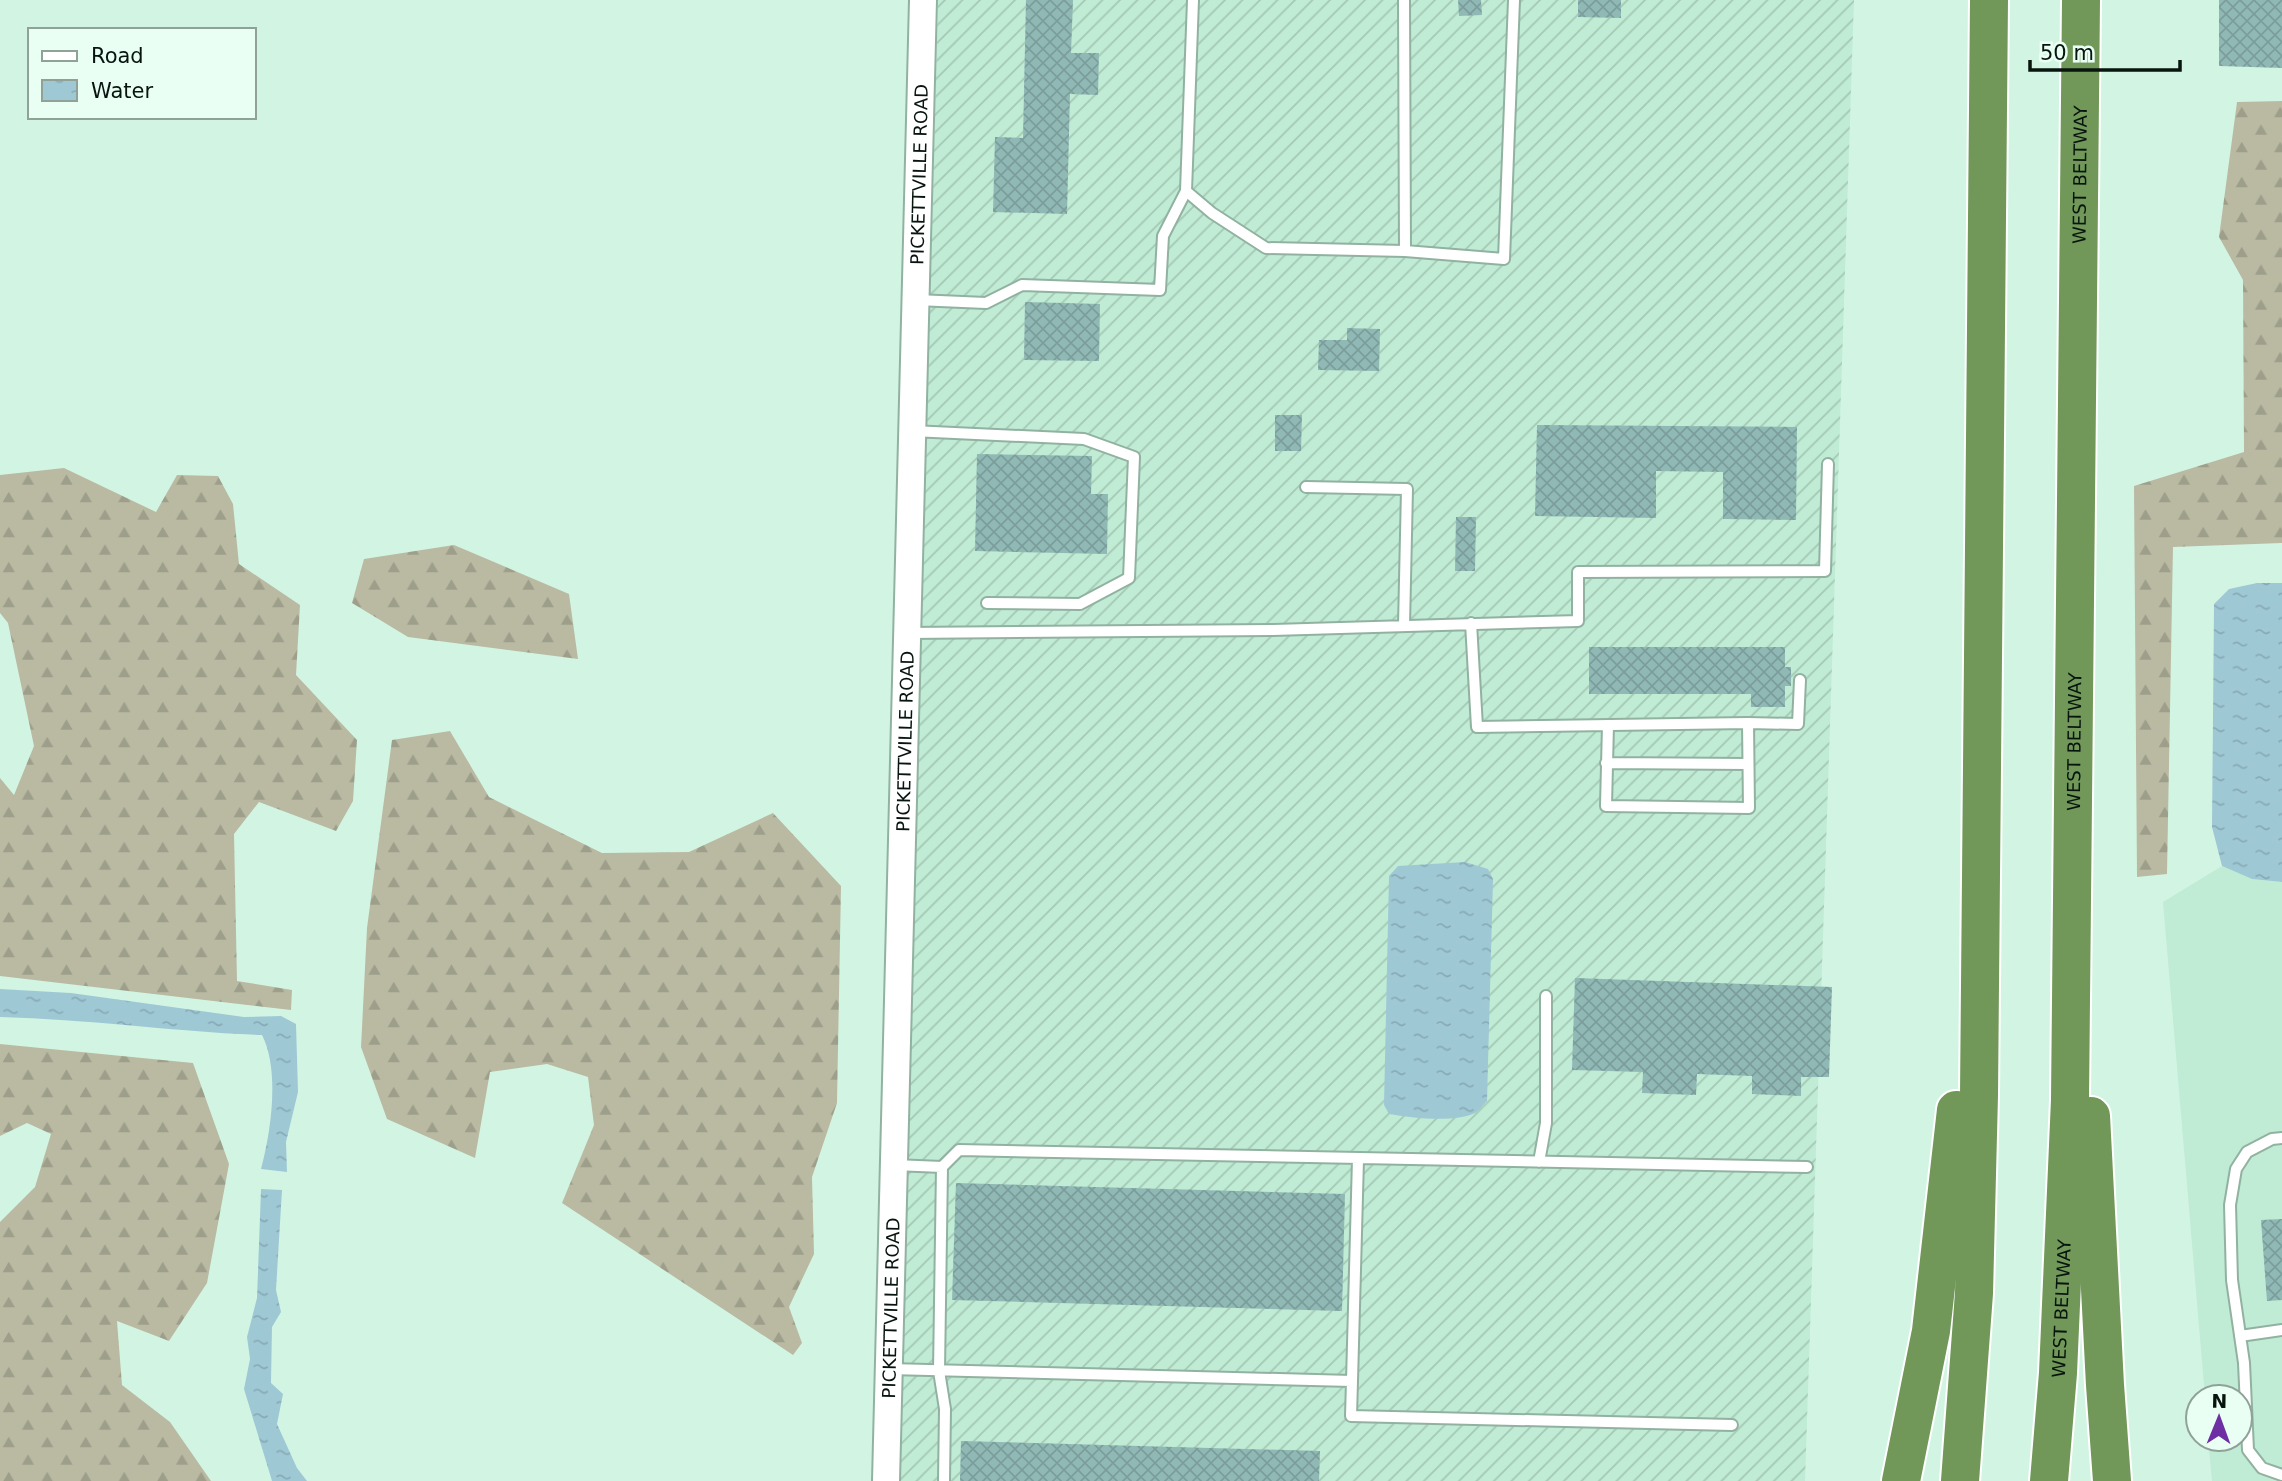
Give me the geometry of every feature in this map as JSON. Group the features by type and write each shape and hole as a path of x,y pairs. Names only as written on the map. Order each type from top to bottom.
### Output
{"highway":[{"path":"1960,1481 1974,1293 1981,875 1989,0"},
{"name":"WEST BELTWAY","path":"2049,1481 2058,1373 2070,1100 2081,0"},
{"path":"2073,806 2088,905 2091,1103 2112,1481"},
{"path":"1900,1481 1931,1331 1981,875"}],"street":[{"name":"PICKETTVILLE ROAD","path":"886,1481 923,0"}],"lane":[{"path":"916,300 986,303 1022,285 1160,290 1163,236 1186,191 1193,0"},
{"path":"1404,0 1405,251"},
{"path":"1186,191 1212,213 1266,248 1405,251 1504,259 1514,0"},
{"path":"912,431 1084,439 1134,457 1129,578 1080,604 987,603"},
{"path":"907,633 1273,630 1578,621 1578,572 1825,570 1829,464"},
{"path":"1306,487 1407,489 1404,626"},
{"path":"1471,623 1477,727 1798,724 1800,680"},
{"path":"1608,725 1606,806 1749,808 1748,723"},
{"path":"1606,763 1748,764"},
{"path":"1539,1162 1546,1123 1546,996"},
{"path":"2282,1138 2272,1139 2247,1152 2236,1169 2230,1205 2232,1280 2240,1336 2248,1450 2262,1468 2282,1475"},
{"path":"944,1481 945,1409 939,1371 942,1167 959,1150 1807,1167"},
{"path":"1358,1159 1351,1416 1732,1424"},
{"path":"894,1165 942,1167"},
{"path":"2240,1336 2282,1330"},
{"path":"889,1368 1352,1381"}],"shaded area":[{"path":"938,0 1854,0 1805,1481 899,1481"},
{"path":"2222,866 2252,879 2282,882 2282,1481 2212,1481 2209,1453 2254,1453 2254,1383 2204,1383 2163,902"}],"green space":[{"path":"2282,101 2282,543 2173,547 2167,874 2137,877 2134,486 2244,452 2243,280 2219,237 2237,102"},
{"path":"64,468 156,512 177,475 218,476 233,504 239,564 300,605 296,675 357,740 353,801 336,831 259,802 234,834 237,981 292,990 291,1010 0,976 0,778 14,795 34,746 8,623 0,613 0,475"},
{"path":"454,545 569,594 578,659 408,637 352,603 364,559"},
{"path":"450,731 489,797 602,853 689,852 773,813 841,886 837,1103 812,1177 814,1254 789,1307 802,1343 793,1355 562,1203 594,1125 588,1077 547,1064 490,1072 475,1158 387,1119 361,1047 367,928 392,740"},
{"path":"0,1044 193,1063 229,1164 207,1283 169,1341 117,1321 122,1385 170,1422 211,1481 0,1481 0,1222 35,1187 51,1134 27,1123 0,1136"}],"water":[{"path":"2257,583 2282,583 2282,882 2252,879 2222,866 2212,827 2214,604 2229,589"},
{"path":"1465,862 1488,869 1493,879 1487,1101 1475,1113 1456,1118 1389,1114 1384,1105 1389,876 1398,866"},
{"path":"0,989 71,993 244,1017 281,1016 296,1024 298,1092 286,1142 287,1172 261,1169 272,1101 271,1066 262,1035 0,1017"},
{"path":"261,1189 282,1190 276,1290 281,1312 272,1327 271,1383 283,1394 277,1424 297,1468 307,1481 272,1481 244,1389 250,1359 247,1337 257,1298"}],"building":[{"path":"1026,0 1073,0 1071,53 1099,53 1098,95 1070,94 1067,214 993,212 995,137 1023,138"},
{"path":"1458,0 1481,0 1482,15 1459,16"},
{"path":"1578,0 1621,0 1621,18 1578,17"},
{"path":"2219,0 2282,0 2282,68 2219,66"},
{"path":"1025,302 1100,304 1099,361 1024,360"},
{"path":"1347,328 1380,329 1379,371 1318,370 1319,340 1347,340"},
{"path":"1275,415 1302,415 1301,451 1275,451"},
{"path":"1537,425 1797,427 1796,520 1723,519 1723,472 1656,471 1656,518 1535,516"},
{"path":"977,454 1092,456 1091,494 1108,494 1107,554 975,551"},
{"path":"1456,517 1476,517 1475,571 1455,571"},
{"path":"1589,647 1785,647 1785,667 1791,667 1791,686 1785,686 1785,707 1751,707 1751,694 1589,694"},
{"path":"1575,978 1832,987 1829,1077 1801,1077 1801,1096 1752,1094 1752,1076 1697,1074 1696,1095 1642,1093 1643,1072 1572,1070"},
{"path":"956,1183 1345,1194 1342,1311 952,1300"},
{"path":"2282,1219 2282,1300 2267,1301 2261,1220"},
{"path":"961,1441 1320,1451 1319,1481 960,1481"}]}
